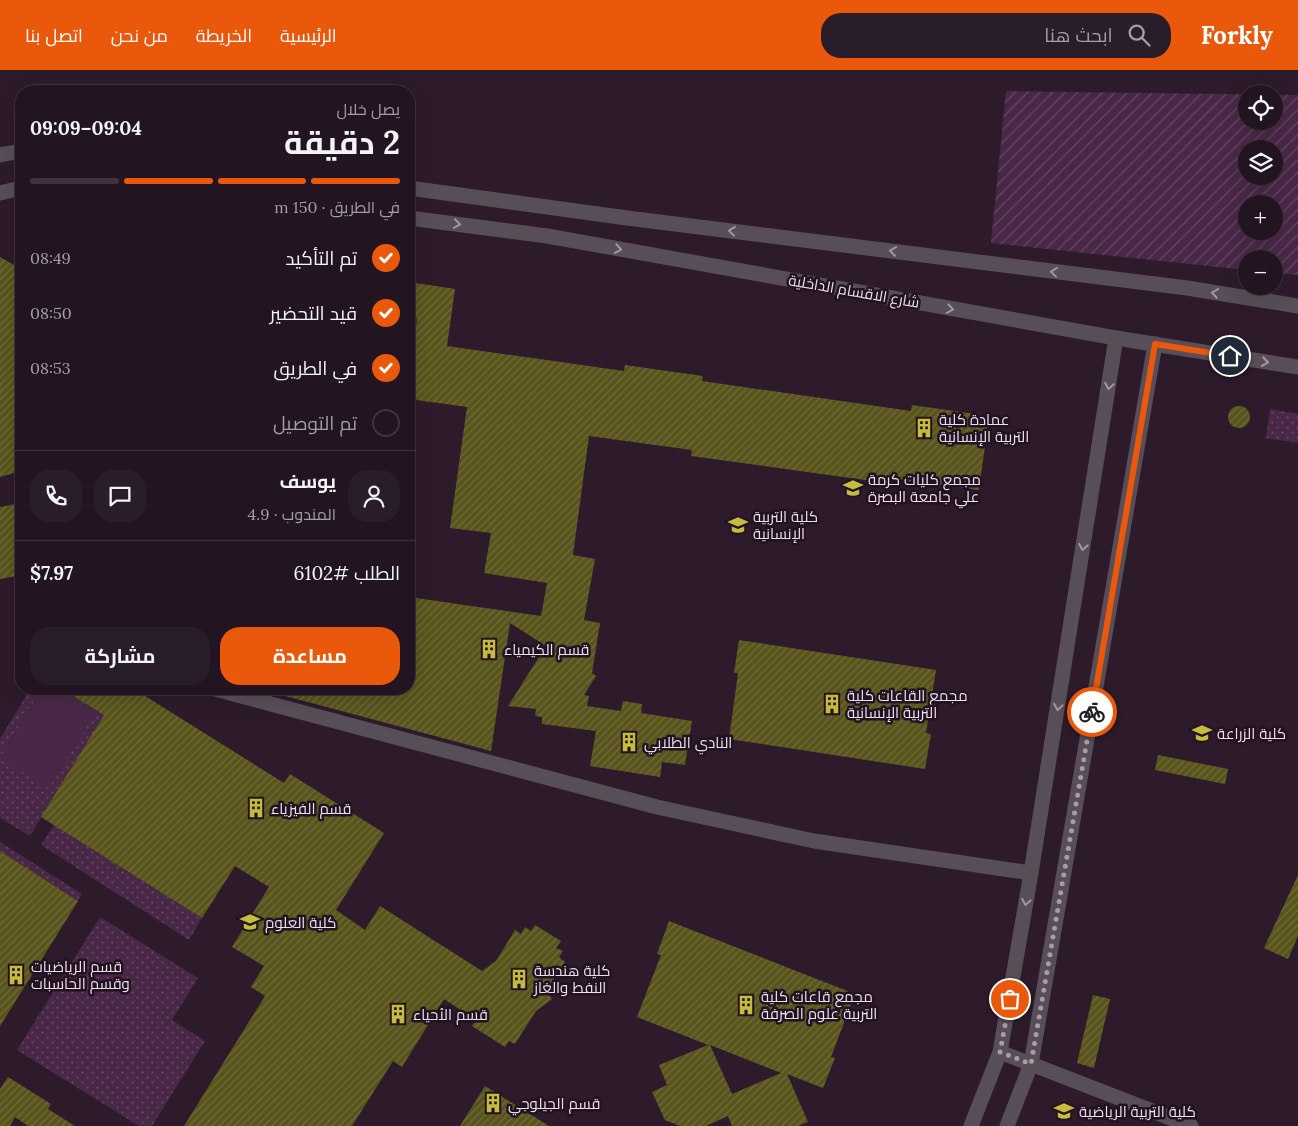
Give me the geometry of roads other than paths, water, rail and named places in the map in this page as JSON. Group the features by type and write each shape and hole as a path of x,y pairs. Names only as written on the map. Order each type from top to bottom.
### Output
{"street":[{"path":"0,155 15,152"},
{"path":"0,193 15,189"},
{"path":"415,189 627,218 1188,288 1298,306"},
{"name":"شارع الاقسام الداخلية","path":"415,219 547,236 1116,338 1298,367"},
{"path":"972,1126 1000,1052 1032,873 1116,338"},
{"path":"1007,1126 1031,1064 1155,344"},
{"path":"237,695 657,807 814,841 1032,873"},
{"path":"1000,1052 1190,1126"}],"place":[{"name":"عمادة كلية التربية الإنسانية","path":"924,428"},
{"name":"مجمع كليات كرمة علي جامعة البصرة","path":"853,488"},
{"name":"كلية التربية الإنسانية","path":"738,525"},
{"name":"قسم الكيمياء","path":"489,649"},
{"name":"مجمع القاعات كلية التربية الإنسانية","path":"832,704"},
{"name":"كلية الزراعة","path":"1202,733"},
{"name":"النادي الطلابي","path":"629,742"},
{"name":"قسم الفيزياء","path":"256,808"},
{"name":"كلية العلوم","path":"250,922"},
{"name":"قسم الرياضيات وقسم الحاسبات","path":"16,975"},
{"name":"كلية هندسة النفط والغاز","path":"519,979"},
{"name":"مجمع قاعات كلية التربية علوم الصرفة","path":"746,1005"},
{"name":"قسم الأحياء","path":"398,1014"},
{"name":"قسم الجيلوجي","path":"493,1103"},
{"name":"كلية التربية الرياضية","path":"1064,1111"}]}
